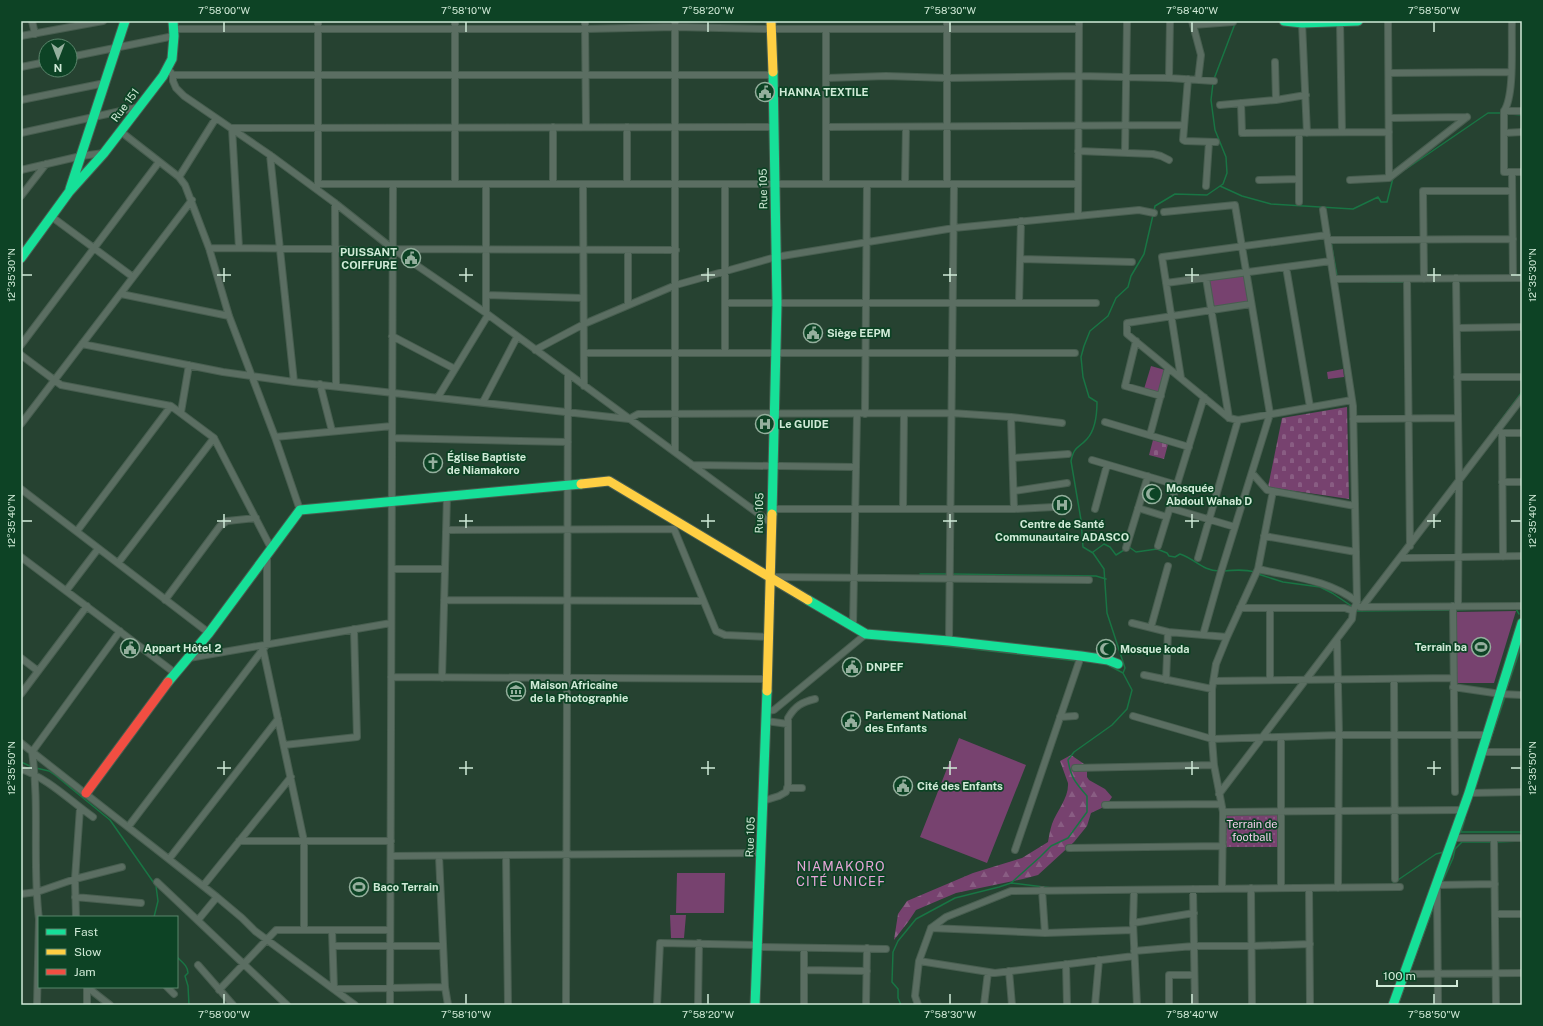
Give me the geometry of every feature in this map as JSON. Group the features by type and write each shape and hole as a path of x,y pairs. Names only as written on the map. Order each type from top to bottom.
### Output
{"street":[{"path":"32,21 35,34"},
{"path":"66,21 68,28"},
{"path":"21,36 103,21"},
{"path":"21,258 69,192 125,21"},
{"path":"317,186 318,21"},
{"path":"455,21 455,184"},
{"path":"586,21 586,127"},
{"path":"948,21 947,126 954,228 949,641"},
{"path":"1078,216 1079,21"},
{"path":"1125,153 1127,21"},
{"path":"1169,78 1170,21"},
{"path":"1284,21 1302,23 1358,21"},
{"path":"1388,21 1390,178"},
{"path":"1512,21 1509,104 1504,111 1504,172 1522,172"},
{"path":"1198,80 1200,55 1192,23 1232,22"},
{"path":"1340,22 1342,132"},
{"path":"1302,23 1307,133"},
{"path":"78,55 117,47 174,29 586,29 675,24 771,25 826,29 1079,29"},
{"path":"675,24 675,452"},
{"name":"Rue 105","path":"755,1005 762,853 769,636 777,304 771,25"},
{"name":"Rue 151","path":"69,192 104,153 163,76 170,72 174,29"},
{"path":"826,29 826,184"},
{"path":"1275,62 1276,100"},
{"path":"21,67 38,64"},
{"path":"771,523 487,314 393,249 335,203 317,186 216,118 176,88 170,72 318,76 773,75"},
{"path":"1388,73 1511,72"},
{"path":"826,78 886,76 947,78 1079,76 1169,78 1214,81"},
{"path":"1188,79 1183,138 1185,141 1216,142"},
{"path":"21,100 105,83"},
{"path":"1220,105 1276,100 1306,95"},
{"path":"1241,103 1242,133 1389,132"},
{"path":"21,133 139,107"},
{"path":"1504,111 1522,111"},
{"path":"1350,180 1390,178 1467,117 1389,118"},
{"path":"180,177 216,118"},
{"path":"826,127 1184,125"},
{"path":"232,128 774,126"},
{"path":"553,127 553,184"},
{"path":"627,127 627,184"},
{"path":"905,184 906,127"},
{"path":"232,128 239,248"},
{"path":"120,131 180,177 185,185 192,200 209,248 229,316 275,437 300,510"},
{"path":"1504,133 1522,132"},
{"path":"1299,133 1299,202"},
{"path":"1206,186 1209,142"},
{"path":"1078,151 1153,154 1168,160"},
{"path":"21,170 81,156 104,153"},
{"path":"270,155 294,382"},
{"path":"21,345 159,162"},
{"path":"21,196 46,164"},
{"path":"1512,172 1513,278"},
{"path":"1259,180 1299,179"},
{"path":"317,186 393,184 1078,184"},
{"path":"390,1005 393,184"},
{"path":"438,397 487,314 486,184"},
{"path":"583,184 584,386"},
{"path":"725,184 725,353"},
{"path":"865,414 867,184"},
{"path":"1424,279 1423,191 1512,191"},
{"path":"21,424 192,200"},
{"path":"335,203 336,386"},
{"path":"1164,212 1235,204 1270,414 1203,635"},
{"path":"535,350 584,324 628,304 676,285 776,257 954,228 1139,210 1154,213"},
{"path":"1323,210 1352,400 1357,607"},
{"path":"52,216 133,278"},
{"path":"1019,303 1021,221"},
{"path":"1181,378 1162,257 1242,246 1327,237 1513,239"},
{"path":"209,248 336,249 379,253 393,249 676,250"},
{"path":"628,250 628,304"},
{"path":"1021,259 1132,262"},
{"path":"1166,283 1331,261"},
{"path":"1286,267 1310,407"},
{"path":"1206,278 1229,418"},
{"path":"1455,792 1453,678 1458,557 1459,482 1456,278"},
{"path":"1334,279 1522,278"},
{"path":"1407,279 1410,546"},
{"path":"121,294 229,316"},
{"path":"486,295 583,298"},
{"path":"725,304 1096,303"},
{"path":"1251,304 1127,323 1127,334 1229,418 1238,420 1352,400"},
{"path":"1457,328 1522,327"},
{"path":"392,336 455,369"},
{"path":"484,402 517,337"},
{"path":"1136,341 1125,386 1160,396"},
{"path":"82,344 223,372 294,382 629,419 638,414 951,413 1011,417 1062,423"},
{"path":"584,353 1075,353"},
{"path":"21,355 61,385 171,406 181,412 214,438 256,518 269,551 265,646 278,719 304,841 304,930"},
{"path":"181,412 189,365"},
{"path":"1150,435 1168,368"},
{"path":"566,1005 568,374"},
{"path":"1457,377 1522,377"},
{"path":"320,384 332,431"},
{"path":"1158,546 1204,397"},
{"path":"1219,794 1352,619 1357,607 1401,558 1500,431 1522,398"},
{"path":"77,531 171,406"},
{"path":"853,627 857,414"},
{"path":"903,509 904,414"},
{"path":"1011,417 1014,509"},
{"path":"1353,419 1457,418"},
{"path":"1198,558 1208,519 1238,420"},
{"path":"1105,422 1189,447"},
{"path":"275,437 392,426"},
{"path":"1500,431 1522,433"},
{"path":"1500,431 1503,556"},
{"path":"118,563 214,438"},
{"path":"392,438 568,442"},
{"path":"1013,458 1068,454"},
{"path":"1092,460 1177,485"},
{"path":"1094,509 1107,464"},
{"path":"692,465 856,467"},
{"path":"1252,473 1267,490 1273,492 1355,506"},
{"path":"1126,548 1148,476"},
{"path":"86,793 175,673 209,633 300,510 609,481 676,526 770,577 866,634 949,641 1081,656 1108,660 1118,664"},
{"path":"1502,482 1522,482"},
{"path":"1014,491 1067,483"},
{"path":"21,489 209,633"},
{"path":"1222,889 1223,812 1214,765 1212,739 1212,689 1216,664 1258,569 1273,492"},
{"path":"442,678 447,496"},
{"path":"772,509 1014,509 1054,507"},
{"path":"1138,508 1167,517"},
{"path":"1170,508 1235,528"},
{"path":"165,600 220,526 227,521 256,518"},
{"path":"446,530 676,526"},
{"path":"676,526 703,601 716,631 725,635 769,636"},
{"path":"1264,536 1356,552"},
{"path":"66,591 98,549"},
{"path":"1401,558 1522,556"},
{"path":"21,557 175,673"},
{"path":"1151,627 1168,566"},
{"path":"392,569 445,569"},
{"path":"1258,569 1321,583 1349,595 1357,607"},
{"path":"770,577 1090,580"},
{"path":"444,600 703,601"},
{"path":"21,694 87,606"},
{"path":"1240,608 1522,606"},
{"path":"1270,608 1270,680"},
{"path":"189,658 391,623"},
{"path":"1132,623 1168,632 1227,637"},
{"path":"1393,1005 1470,793 1522,623"},
{"path":"284,745 357,737 354,629"},
{"path":"39,916 32,753 120,631"},
{"path":"1166,680 1168,632"},
{"path":"766,711 774,710 866,634"},
{"path":"1337,639 1339,735 1338,888"},
{"path":"128,827 265,646"},
{"path":"1015,850 1081,656"},
{"path":"21,658 38,671"},
{"path":"1144,675 1212,689"},
{"path":"391,677 767,679"},
{"path":"1214,681 1453,678"},
{"path":"1394,679 1395,879"},
{"path":"1453,687 1501,694 1522,695"},
{"path":"763,801 786,792 788,718 796,707 806,701 814,699"},
{"path":"1060,718 1075,716"},
{"path":"1133,716 1212,739 1339,735 1488,735"},
{"path":"169,859 278,719"},
{"path":"766,721 788,724"},
{"path":"1281,738 1281,888"},
{"path":"21,743 204,886 266,940 355,1005"},
{"path":"1482,752 1522,752"},
{"path":"1075,768 1214,765"},
{"path":"21,770 34,774 57,789 92,817"},
{"path":"204,886 291,777"},
{"path":"787,788 802,788"},
{"path":"1470,793 1522,792"},
{"path":"1105,805 1221,804"},
{"path":"76,916 75,879 80,808"},
{"path":"1223,812 1463,810"},
{"path":"1453,838 1522,838"},
{"path":"1494,838 1496,1005"},
{"path":"239,841 391,841"},
{"path":"1069,848 1223,846"},
{"path":"391,856 762,853"},
{"path":"506,855 508,1005"},
{"path":"439,856 448,1005"},
{"path":"21,894 37,892 75,879 122,867"},
{"path":"157,882 287,1005"},
{"path":"1437,884 1495,884"},
{"path":"1437,884 1438,1005"},
{"path":"918,1005 915,996 919,961 931,928 946,917 1011,891 1400,887"},
{"path":"1251,888 1252,1005"},
{"path":"1309,888 1310,1005"},
{"path":"1193,889 1195,1005"},
{"path":"1042,890 1045,933"},
{"path":"1134,890 1133,930 1137,1005"},
{"path":"198,920 217,897"},
{"path":"75,898 141,903"},
{"path":"1133,923 1194,913"},
{"path":"1495,914 1522,914"},
{"path":"931,928 1045,933 1133,930"},
{"path":"219,990 276,930 390,930"},
{"path":"332,930 334,989"},
{"path":"698,1005 699,943"},
{"path":"657,1005 660,944 699,943 804,948 886,948"},
{"path":"919,961 995,973 1194,946 1310,944"},
{"path":"332,946 444,946"},
{"path":"804,948 804,1005"},
{"path":"866,1005 867,948"},
{"path":"1095,1005 1099,960"},
{"path":"37,1005 38,962"},
{"path":"1066,964 1067,1005"},
{"path":"198,965 233,1005"},
{"path":"804,970 867,971"},
{"path":"1009,971 1012,1005"},
{"path":"984,1005 988,972"},
{"path":"1404,974 1522,973"},
{"path":"1169,1005 1169,976 1194,975"},
{"path":"334,989 446,987"},
{"path":"87,988 87,1005"},
{"path":"88,988 110,1005"},
{"path":"168,988 174,994"}],"green space":[{"path":"1245,274 1249,302 1212,308 1208,279"},
{"path":"1151,366 1165,370 1159,393 1144,389"},
{"path":"1343,369 1344,377 1328,379 1327,372"},
{"path":"1347,407 1349,499 1268,487 1282,418"},
{"path":"1153,440 1168,444 1164,459 1149,455"},
{"name":"Terrain ba","path":"1516,611 1494,683 1457,683 1456,612"},
{"path":"959,738 1026,765 987,863 920,837"},
{"path":"1071,755 1087,766 1087,777 1089,780 1105,789 1112,797 1106,806 1091,813 1087,826 1074,842 1038,875 956,893 916,910 894,940 898,914 907,901 973,873 1022,858 1048,842 1052,824 1065,799 1068,788 1068,783 1060,761"},
{"name":"Terrain de football","path":"1279,813 1277,847 1226,847 1225,814"},
{"path":"677,873 725,873 724,913 676,913"},
{"path":"670,915 686,915 684,938 671,938"}],"waterway":[{"path":"1214,79 1236,21"},
{"path":"1154,211 1155,206 1175,194 1207,195 1223,184 1227,173 1226,157 1215,130 1211,100 1213,83"},
{"path":"1406,169 1488,113 1501,113"},
{"path":"1510,114 1522,115"},
{"path":"1220,186 1242,196 1271,204 1353,209 1378,197 1381,202 1387,202 1393,178"},
{"path":"901,1005 898,998 898,989 892,982 893,952 898,941 916,919 955,898 1011,883 1051,846 1068,838 1087,812 1087,796 1074,780 1068,760 1074,752 1112,725 1127,709 1132,690 1123,673 1125,668 1107,613 1104,569 1093,553 1083,547 1081,520 1071,461 1075,450 1090,435 1096,416 1097,402 1089,397 1083,377 1081,357 1084,346 1090,331 1108,316 1116,298 1128,287 1131,276 1144,254 1153,215"},
{"path":"1331,242 1337,276"},
{"path":"1482,281 1500,281"},
{"path":"1368,282 1406,282"},
{"path":"1493,431 1522,392"},
{"path":"1093,552 1104,544 1110,547 1116,555 1124,550"},
{"path":"1127,548 1129,547 1136,552 1157,549 1167,553 1169,556 1175,557 1180,554 1208,569 1219,571"},
{"path":"1223,571 1243,570 1255,572"},
{"path":"920,574 948,574"},
{"path":"952,574 1096,576 1106,579"},
{"path":"1258,574 1283,582 1320,587 1353,607"},
{"path":"1455,610 1479,609"},
{"path":"1516,609 1519,614"},
{"path":"1357,611 1451,610"},
{"path":"920,643 1077,661"},
{"path":"1506,691 1522,644"},
{"path":"1106,664 1123,673"},
{"path":"1487,750 1505,697"},
{"path":"21,762 32,767"},
{"path":"36,768 49,771 55,775 110,820 156,886 158,901 154,916"},
{"path":"1465,819 1461,832 1522,832"},
{"path":"1497,842 1522,841"},
{"path":"1452,850 1462,842 1493,842"},
{"path":"1442,883 1453,858 1455,849"},
{"path":"1392,884 1436,854 1444,852"},
{"path":"1011,883 1052,888"},
{"path":"1410,971 1435,903"},
{"path":"178,958 188,971 185,976 188,986 189,1005"},
{"path":"1398,1005 1408,977"}],"traffic: fast":[{"path":"70,189 125,21"},
{"path":"21,258 69,192 104,153 163,76 172,59 174,36 173,21"},
{"path":"1284,21 1302,23 1358,21"},
{"path":"772,514 777,303 773,72"},
{"path":"168,682 209,633 300,510 581,484"},
{"path":"808,600 866,634 949,641 1081,656 1108,660 1118,664"},
{"path":"1393,1005 1469,793 1522,623"},
{"path":"755,1005 767,691"}],"traffic: slow":[{"path":"771,21 773,72"},
{"path":"581,484 609,481 808,600"},
{"path":"767,691 772,514"}],"traffic: jam":[{"path":"86,793 168,682"}],"place":[{"name":"HANNA TEXTILE","path":"765,92"},
{"name":"PUISSANT COIFFURE","path":"411,258"},
{"name":"Siège EEPM","path":"813,333"},
{"name":"Le GUIDE","path":"765,424"},
{"name":"Église Baptiste de Niamakoro","path":"433,463"},
{"name":"Mosquée Abdoul Wahab D","path":"1152,494"},
{"name":"Centre de Santé Communautaire ADASCO","path":"1062,505"},
{"name":"Terrain ba","path":"1481,647"},
{"name":"Appart Hôtel 2","path":"130,648"},
{"name":"Mosque koda","path":"1106,649"},
{"name":"DNPEF","path":"852,667"},
{"name":"Maison Africaine de la Photographie","path":"516,691"},
{"name":"Parlement National des Enfants","path":"851,721"},
{"name":"Cité des Enfants","path":"903,786"},
{"name":"Baco Terrain","path":"359,887"}],"district":[{"name":"NIAMAKORO CITÉ UNICEF","path":"841,874"}]}
